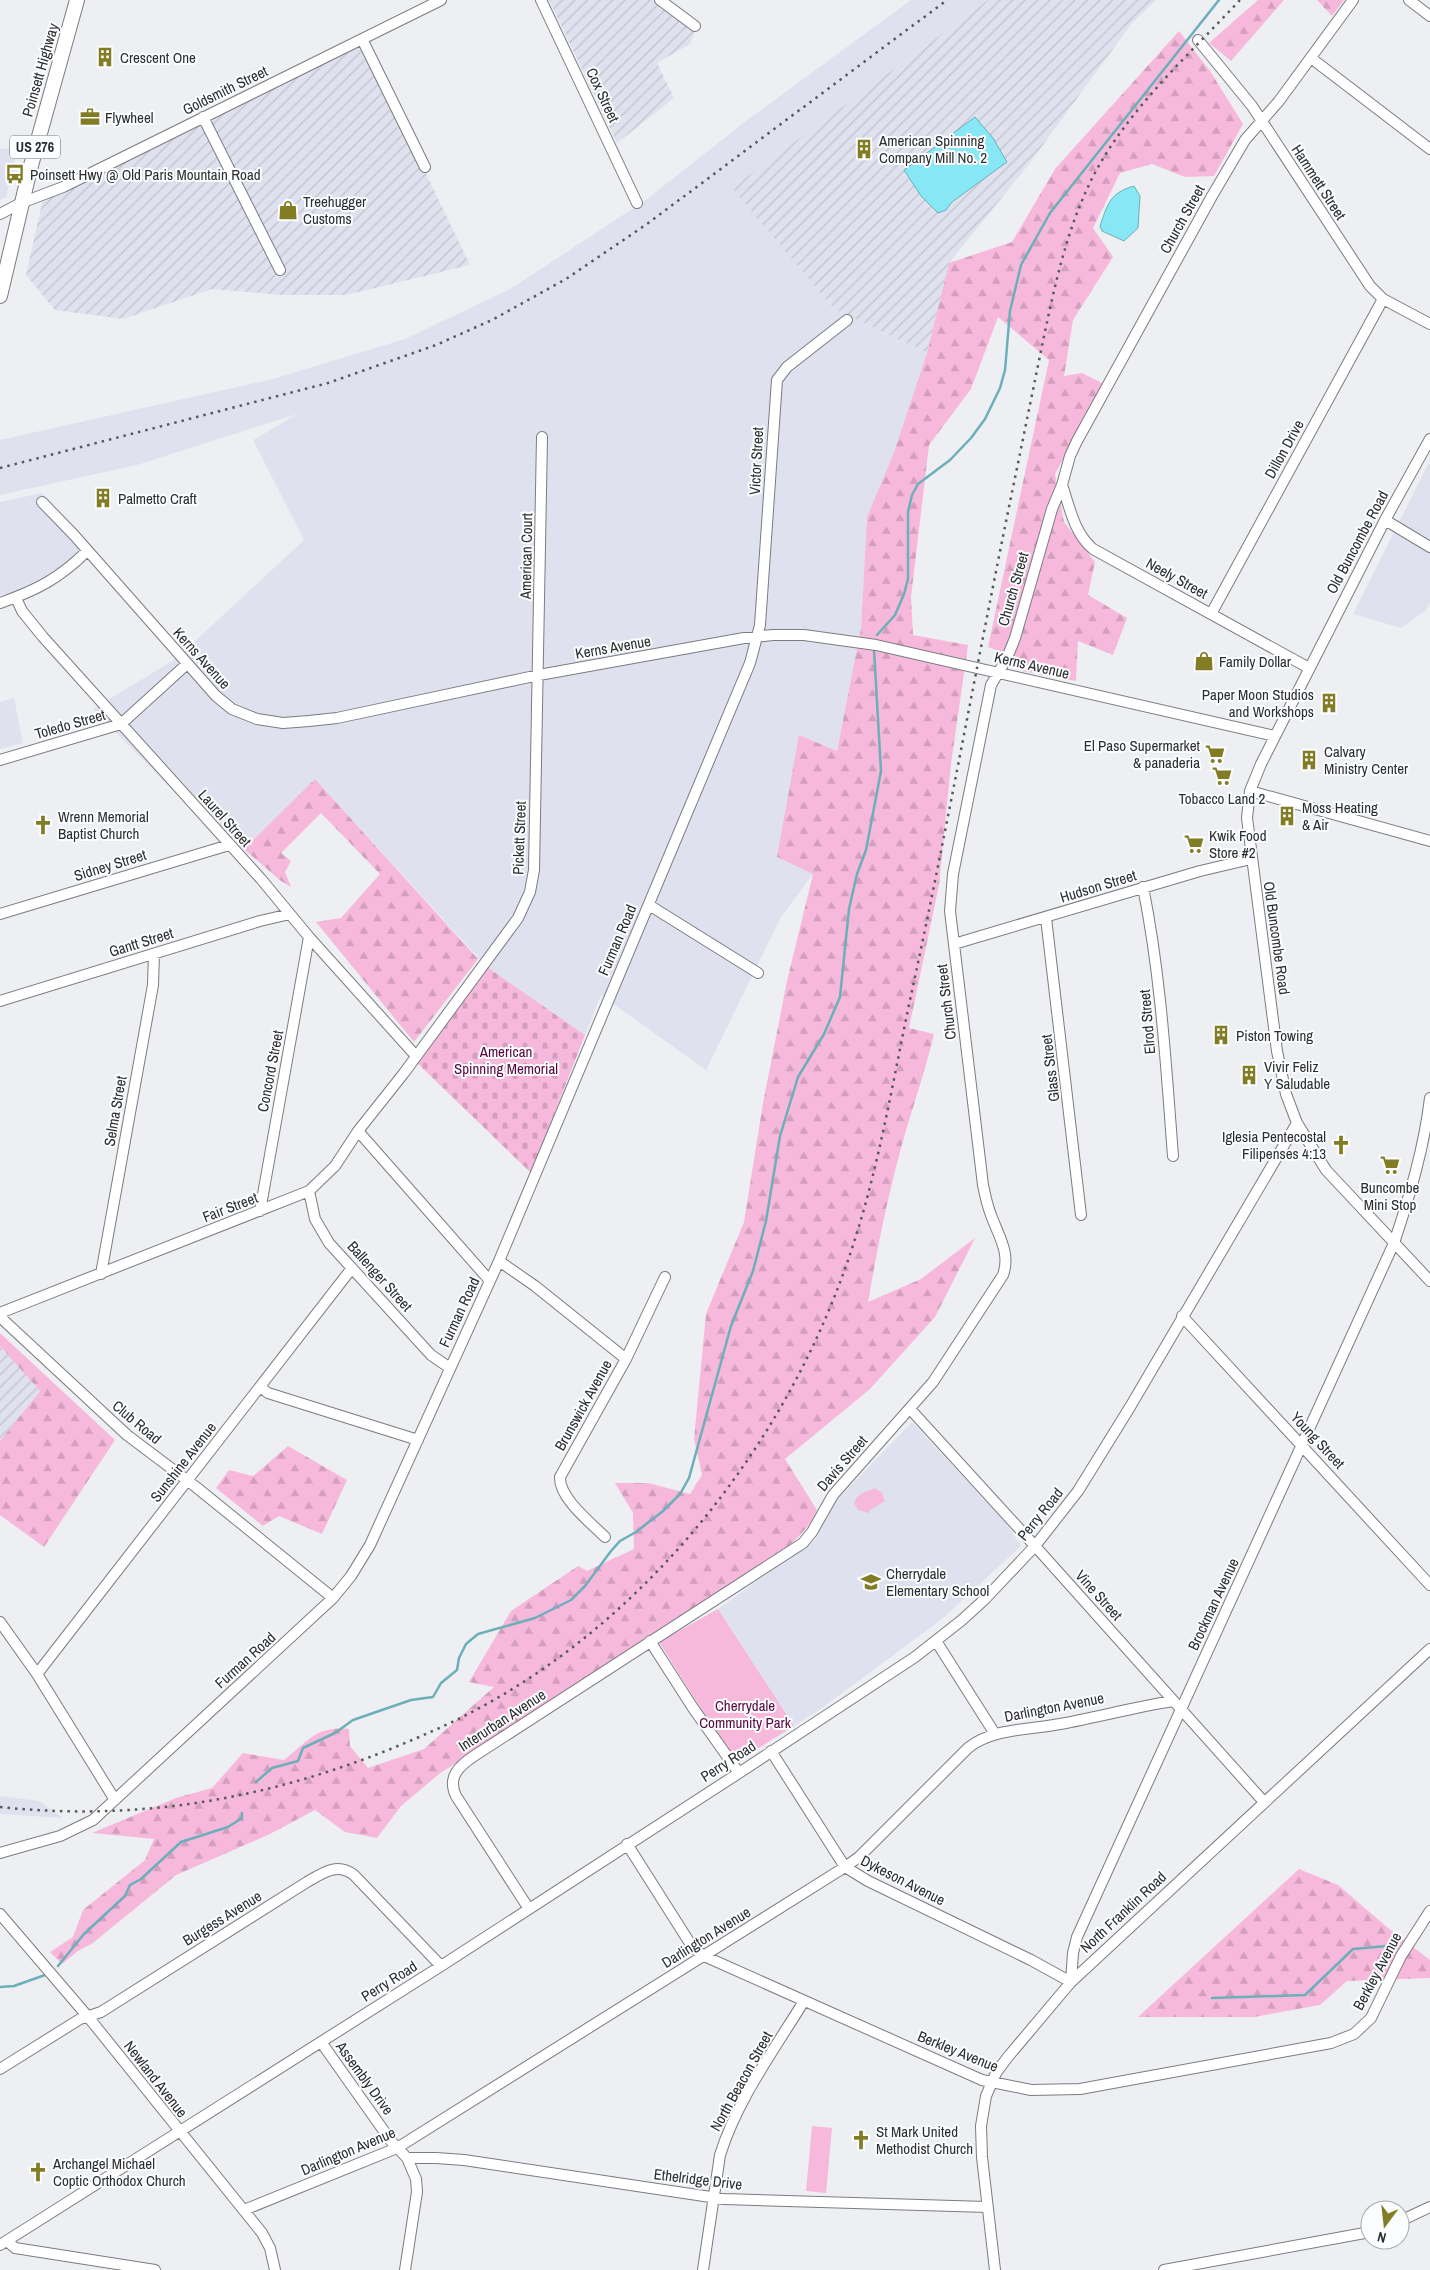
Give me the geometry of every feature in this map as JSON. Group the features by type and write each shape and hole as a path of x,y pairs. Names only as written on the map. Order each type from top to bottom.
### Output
{"highway":[{"name":"Poinsett Highway","path":"0,296 21,203 77,0"}],"street":[{"name":"Goldsmith Street","path":"0,214 21,203 63,187 441,0"},
{"name":"Cox Street","path":"541,0 637,203"},
{"path":"660,0 695,26"},
{"name":"Church Street","path":"1006,1256 990,1214 983,1185 950,911 953,874 991,685 1007,658 1015,638 1052,509 1062,485 1070,456 1212,196 1245,140 1311,58 1353,0"},
{"path":"1409,0 1430,16"},
{"path":"362,39 425,167"},
{"name":"Hammett Street","path":"1198,40 1262,121 1370,286 1383,299 1430,324"},
{"path":"1311,58 1430,149"},
{"path":"203,117 280,270"},
{"name":"Dillon Drive","path":"1211,614 1383,299"},
{"name":"Victor Street","path":"758,637 777,380 788,366 847,320"},
{"name":"American Court","path":"539,675 542,437"},
{"name":"Old Buncombe Road","path":"1430,439 1384,520 1275,736 1250,791 1247,818 1277,1051 1286,1094 1296,1124 1313,1153 1326,1170 1430,1281"},
{"name":"Neely Street","path":"1062,485 1076,527 1086,543 1093,549 1309,668"},
{"name":"Kerns Avenue","path":"42,502 216,696 232,709 257,720 283,723 337,718 539,675 758,637 804,635 876,645 1275,736"},
{"path":"1384,520 1430,547"},
{"path":"0,603 16,598 54,580 87,550"},
{"name":"Laurel Street","path":"16,598 22,611 43,637 416,1056"},
{"name":"Furman Road","path":"0,1853 74,1831 93,1820 333,1598 351,1576 370,1545 490,1282 735,704 758,637"},
{"name":"Toledo Street","path":"0,760 121,724 186,664"},
{"name":"Pickett Street","path":"416,1056 518,918 530,892 534,870 539,675"},
{"path":"1250,791 1430,841"},
{"name":"Sidney Street","path":"0,914 229,845"},
{"name":"Hudson Street","path":"954,944 1046,918 1144,887 1251,859"},
{"name":"Elrod Street","path":"1144,887 1152,932 1161,1009 1173,1156"},
{"path":"649,905 758,973"},
{"name":"Gantt Street","path":"0,1001 260,921 290,914"},
{"name":"Glass Street","path":"1046,918 1081,1216"},
{"name":"Concord Street","path":"260,1211 309,937"},
{"name":"Selma Street","path":"101,1274 153,985 154,954"},
{"path":"0,1001 0,1012"},
{"name":"Fair Street","path":"0,1315 309,1191 335,1166 358,1131 416,1056"},
{"name":"Brockman Avenue","path":"1071,1982 1073,1954 1077,1937 1394,1243 1423,1146 1430,1098"},
{"name":"Perry Road","path":"3,2243 529,1909 885,1678 936,1641 985,1599 1035,1546 1095,1465 1296,1124"},
{"path":"358,1131 381,1155 490,1282"},
{"name":"Ballenger Street","path":"309,1191 313,1213 323,1234 431,1355 450,1368"},
{"name":"Davis Street","path":"650,1640 802,1543 812,1532 823,1509 833,1495 910,1410 953,1355 998,1283 1006,1268 1006,1256"},
{"path":"499,1261 536,1286 626,1359"},
{"name":"Sunshine Avenue","path":"37,1674 352,1268"},
{"name":"Brunswick Avenue","path":"605,1537 567,1497 560,1486 560,1477 626,1359 665,1277"},
{"name":"Club Road","path":"0,1315 127,1435 187,1480 333,1598"},
{"name":"Young Street","path":"1182,1316 1430,1585"},
{"path":"260,1387 268,1393 418,1440"},
{"name":"Vine Street","path":"910,1410 1035,1546 1264,1802"},
{"path":"0,1622 37,1674 114,1800"},
{"path":"650,1640 693,1708 739,1773"},
{"name":"Interurban Avenue","path":"529,1909 456,1796 452,1786 455,1774 461,1764 576,1691 650,1640"},
{"path":"936,1641 995,1734"},
{"name":"North Franklin Road","path":"995,2270 987,2207 981,2126 986,2096 992,2082 1007,2058 1071,1982 1430,1649"},
{"name":"Darlington Avenue","path":"244,2210 397,2148 845,1867 872,1845 968,1748 979,1740 995,1734 1060,1724 1126,1708 1174,1701"},
{"name":"Dykeson Avenue","path":"772,1751 845,1867 868,1881 1031,1960 1071,1982"},
{"name":"Berkley Avenue","path":"627,1844 693,1948 704,1956 959,2070 992,2082 1031,2090 1080,2089 1332,2043 1345,2038 1360,2030 1371,2018 1411,1937 1430,1911"},
{"name":"Burgess Avenue","path":"0,2069 208,1946 307,1882 336,1868 345,1869 354,1874 440,1966"},
{"name":"Newland Avenue","path":"0,1914 89,2018 179,2132 244,2210 266,2240 270,2248 274,2270"},
{"name":"North Beacon Street","path":"703,2270 720,2155 730,2128 804,2001"},
{"name":"Assembly Drive","path":"321,2042 397,2148 407,2158 416,2180 417,2192 405,2270"},
{"name":"Ethelridge Drive","path":"407,2158 464,2160 713,2197 838,2204 987,2207"},
{"path":"1410,2216 1430,2206"},
{"path":"1164,2270 1360,2234"},
{"path":"3,2243 15,2248 155,2270"}],"shaded area":[{"path":"549,0 660,0 697,26 690,44 657,63 674,98 617,143"},
{"path":"911,0 988,0 733,188 834,309 927,353 893,455 867,517 861,628 837,751 799,735 813,874 781,917 706,1070 601,995 585,1035 487,967 315,779 237,856 93,709 177,658 304,540 253,440 297,414 137,465 0,495 0,440 273,379 405,339 512,288 647,199 746,121"},
{"path":"988,0 1156,0 1132,23 1029,164 949,263 927,353 834,309 732,188"},
{"path":"363,43 470,265 346,295 282,295 212,289 123,319 55,310 26,275 43,199"},
{"path":"18,148 6,197 0,200 0,149"},
{"path":"1430,460 1430,603 1425,611 1401,628 1353,614"},
{"path":"42,493 88,555 11,593 0,595 0,502"},
{"path":"14,698 23,743 0,749 0,702"},
{"path":"0,1346 40,1391 0,1441"},
{"name":"Cherrydale Elementary School","path":"912,1422 1006,1523 1021,1546 942,1619 822,1708 794,1726 718,1609 815,1540 835,1502"},
{"path":"0,1796 39,1801 63,1818 0,1814"}],"green space":[{"path":"1258,0 1284,0 1231,61 1209,43"},
{"path":"1317,0 1344,0 1332,16"},
{"path":"1179,31 1210,71 1243,124 1214,176 1185,177 1152,164 1120,173 1093,228 1113,257 1073,320 1064,376 1082,373 1104,384 1055,474 1064,522 1095,562 1088,595 1127,618 1113,655 1078,641 1076,681 1022,671 1012,656 988,647 1049,360 998,317 971,389 929,445 911,597 913,635 968,645 951,764 939,885 909,1028 934,1034 894,1175 868,1302 921,1279 975,1238 935,1317 870,1389 785,1459 817,1510 805,1530 788,1546 749,1574 439,1774 401,1806 377,1838 345,1832 315,1810 268,1835 176,1875 93,1943 78,1951 62,1964 50,1952 73,1937 83,1910 145,1860 154,1839 92,1833 176,1798 212,1788 243,1753 284,1760 320,1732 349,1729 350,1746 368,1768 424,1749 494,1687 469,1682 511,1611 578,1566 587,1571 634,1549 633,1513 615,1483 648,1483 690,1494 702,1475 694,1439 706,1314 744,1222 763,1103 787,981 813,874 777,857 799,735 837,751 861,628 867,517 893,455 927,353 949,263 1012,242 1055,169"},
{"path":"315,779 478,959 414,1042 316,922 341,918 380,874 321,813 281,853 291,861 285,872 291,887 281,881 244,849"},
{"name":"American Spinning Memorial","path":"487,967 585,1035 531,1173 416,1062"},
{"path":"0,1333 115,1440 44,1547 0,1515 0,1441 40,1391 0,1346"},
{"path":"288,1446 347,1480 322,1534 279,1516 263,1526 216,1488 229,1470 253,1476"},
{"path":"875,1488 882,1493 885,1501 870,1510 870,1513 858,1510 854,1503 857,1497"},
{"name":"Cherrydale Community Park","path":"718,1609 794,1726 735,1763 659,1642"},
{"path":"1299,1869 1338,1885 1388,1928 1430,1960 1430,1978 1347,1981 1320,2005 1254,2017 1138,2017"},
{"path":"812,2126 832,2128 826,2193 806,2191"}],"water":[{"path":"975,117 993,138 1007,162 952,202 946,210 938,213 921,196 904,170"},
{"path":"1134,186 1140,196 1138,228 1124,241 1102,231 1100,226 1111,200 1120,192"}],"waterway":[{"path":"877,635 895,615 908,579 908,512 912,495 918,484 950,460 971,438 985,419 1000,388 1005,370 1010,311 1021,265 1050,213 1219,0"},
{"path":"256,1782 272,1768 298,1761 303,1748 335,1733 353,1720 411,1700 433,1697 441,1683 457,1670 459,1658 466,1644 478,1634 535,1618 571,1600 585,1586 620,1541 636,1532 663,1511 680,1494 689,1478 731,1326 753,1271 766,1221 780,1136 798,1077 824,1034 840,997 849,909 857,874 866,850 881,771 874,650"},
{"path":"58,1966 84,1934 125,1896 130,1885 141,1879 181,1842 228,1827 242,1818 242,1813"},
{"path":"1212,1998 1305,1995 1353,1949 1398,1945"},
{"path":"0,1987 14,1986 45,1975"}],"railway":[{"path":"0,468 328,383 436,345 492,320 566,279 647,224 947,0"},
{"path":"0,1807 59,1811 118,1811 175,1806 231,1797 287,1784 341,1767 396,1747 450,1723 520,1684 586,1637 646,1582 701,1522 750,1456 792,1386 827,1314 865,1207 888,1108 928,914 1043,341 1056,283 1072,226 1087,189 1117,137 1156,88 1240,0"}],"place":[{"name":"Crescent One","path":"105,57"},
{"name":"Flywheel","path":"90,117"},
{"name":"American Spinning Company Mill No. 2","path":"864,149"},
{"name":"Poinsett Hwy @ Old Paris Mountain Road","path":"15,174"},
{"name":"Treehugger Customs","path":"288,210"},
{"name":"Palmetto Craft","path":"103,498"},
{"name":"Family Dollar","path":"1204,661"},
{"name":"Paper Moon Studios and Workshops","path":"1329,703"},
{"name":"El Paso Supermarket & panaderia","path":"1215,754"},
{"name":"Calvary Ministry Center","path":"1309,760"},
{"name":"Tobacco Land 2","path":"1222,776"},
{"name":"Moss Heating & Air","path":"1287,816"},
{"name":"Wrenn Memorial Baptist Church","path":"43,825"},
{"name":"Kwik Food Store #2","path":"1194,844"},
{"name":"Piston Towing","path":"1221,1035"},
{"name":"Vivir Feliz Y Saludable","path":"1249,1075"},
{"name":"Iglesia Pentecostal Filipenses 4:13","path":"1341,1145"},
{"name":"Buncombe Mini Stop","path":"1390,1165"},
{"name":"Cherrydale Elementary School","path":"871,1582"},
{"name":"St Mark United Methodist Church","path":"861,2140"},
{"name":"Archangel Michael Coptic Orthodox Church","path":"38,2172"}]}
